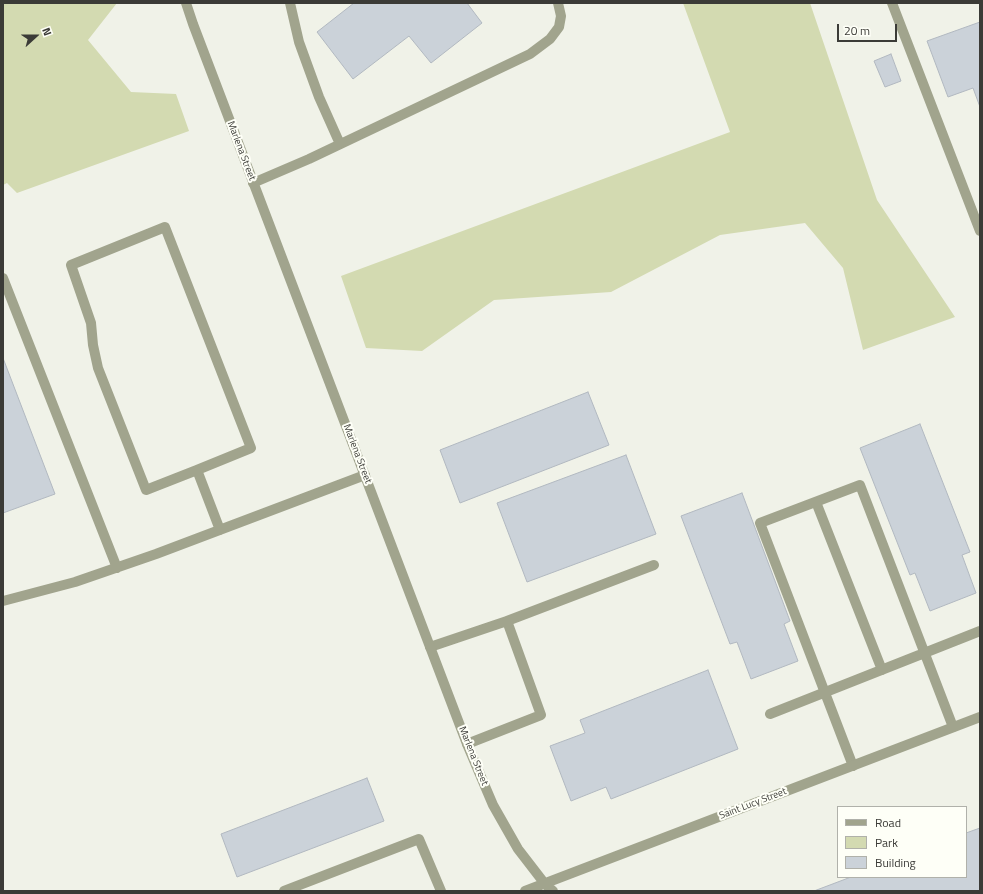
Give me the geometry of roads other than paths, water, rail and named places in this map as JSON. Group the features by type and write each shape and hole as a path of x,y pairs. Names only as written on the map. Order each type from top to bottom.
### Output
{"street":[{"name":"Marlena Street","path":"186,3 467,744 493,805 518,849 545,884 553,891"},
{"path":"290,3 299,42 319,97 340,144"},
{"path":"253,183 340,144 530,54 550,39 559,27 561,16 558,3"},
{"path":"892,3 980,231"},
{"path":"165,227 251,448 197,470 146,490 98,368 93,345 91,323 71,264 165,227"},
{"path":"3,278 117,568"},
{"path":"197,470 220,530"},
{"path":"3,601 75,582 117,568 365,475"},
{"path":"853,766 760,523 860,485 953,727"},
{"path":"816,502 882,670"},
{"path":"430,647 507,621 654,565"},
{"path":"467,744 541,715 507,621"},
{"path":"770,714 980,631"},
{"name":"Saint Lucy Street","path":"525,891 980,717"},
{"path":"284,891 419,839 441,891"}]}
